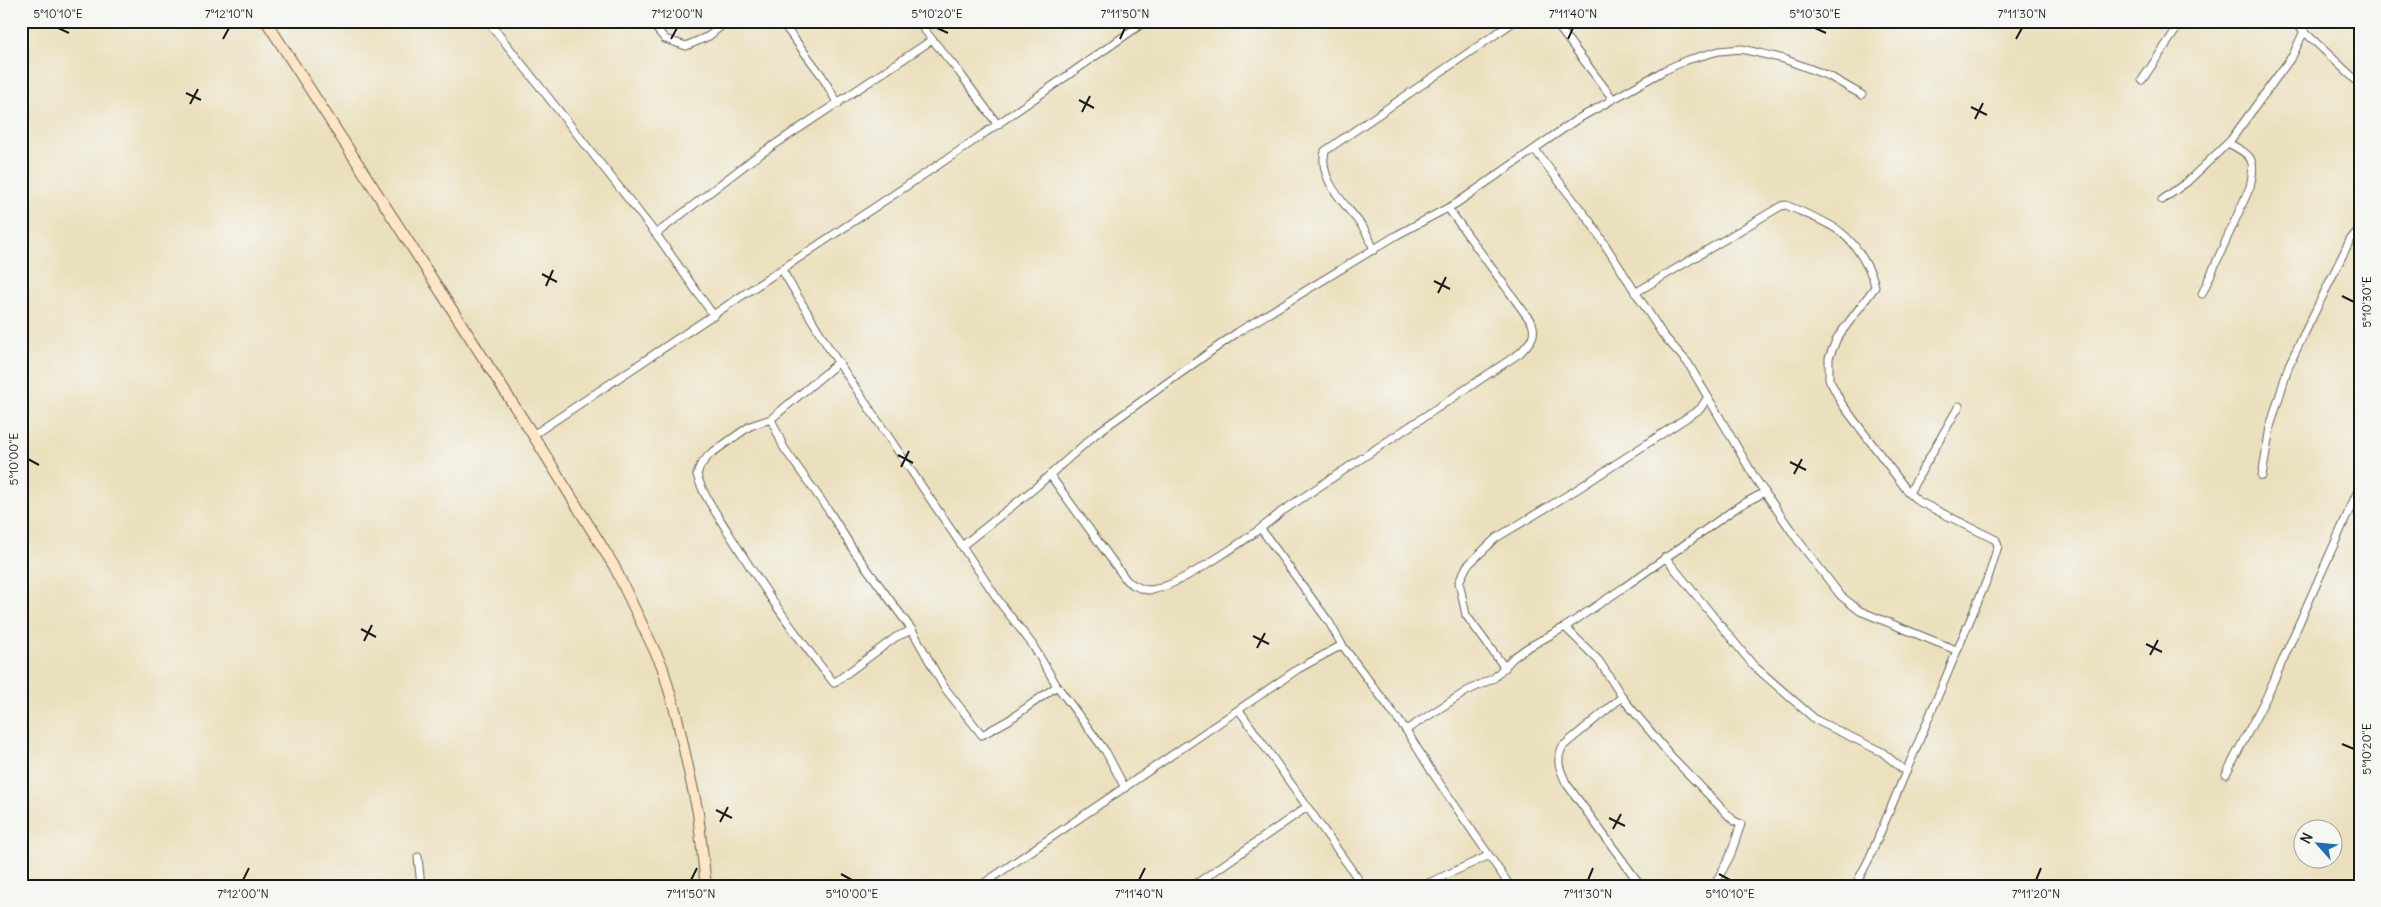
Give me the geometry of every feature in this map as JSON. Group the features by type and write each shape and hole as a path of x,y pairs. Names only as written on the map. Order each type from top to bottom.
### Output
{"main road":[{"path":"266,21 533,435 614,566 662,666 688,762 700,832 706,886"}],"street":[{"path":"488,21 656,234 714,316"},
{"path":"650,21 666,39 686,46 709,36 727,21"},
{"path":"780,21 822,76 838,104"},
{"path":"917,21 998,125"},
{"path":"533,435 998,125 1146,21"},
{"path":"1374,250 1365,230 1331,185 1323,167 1325,151 1515,21"},
{"path":"1554,21 1613,100"},
{"path":"2142,80 2182,21"},
{"path":"2293,21 2360,84"},
{"path":"2162,200 2187,182 2228,143 2293,55 2304,31"},
{"path":"656,234 752,159 838,104 932,40"},
{"path":"962,546 1050,475 1097,434 1245,327 1448,208 1536,150 1576,120 1687,60 1719,51 1742,49 1758,52 1793,62 1828,76 1862,95"},
{"path":"2202,294 2250,187 2254,168 2247,153 2228,143"},
{"path":"1536,150 1591,224 1663,335 1688,363 1765,492 1797,539 1849,604 1860,611 1956,650"},
{"path":"1635,292 1782,206 1786,205 1835,226 1850,239 1860,252 1874,278 1875,287 1872,294 1837,338 1829,358 1829,378 1846,410 1909,493 1918,501 1989,534 1996,540 1998,546 1989,575 1870,857 1855,886"},
{"path":"1050,475 1127,581 1136,587 1149,590 1167,586 1261,529 1281,512 1520,353 1532,340 1535,332 1532,323 1448,208"},
{"path":"2262,476 2270,427 2289,365 2350,240 2360,228"},
{"path":"782,270 838,362 1001,604 1032,644 1057,686 1106,752 1125,788"},
{"path":"838,362 771,419 750,426 724,444 703,462 697,475 712,507 762,585 803,644 834,683 896,638 912,630"},
{"path":"1505,668 1466,615 1459,582 1467,566 1496,538 1576,490 1700,409 1708,397"},
{"path":"1909,493 1959,406"},
{"path":"771,419 784,448 829,511 854,551 912,630 944,687 982,734 1009,720 1057,686"},
{"path":"2226,774 2266,698 2360,486"},
{"path":"1406,730 1467,691 1494,678 1513,658 1527,648 1565,627 1739,506 1765,492"},
{"path":"1261,529 1329,622 1342,645 1406,730 1488,856 1510,886"},
{"path":"1665,557 1753,665 1816,720 1882,752 1906,772"},
{"path":"1565,627 1599,662 1622,697 1670,755 1734,821 1741,824 1730,856 1714,886"},
{"path":"980,886 1065,826 1125,788 1298,669 1342,645"},
{"path":"1622,697 1563,746 1558,755 1558,767 1566,783 1641,886"},
{"path":"1239,710 1363,886"},
{"path":"1193,886 1307,807"},
{"path":"1422,886 1488,856"},
{"path":"418,857 422,886"}]}
